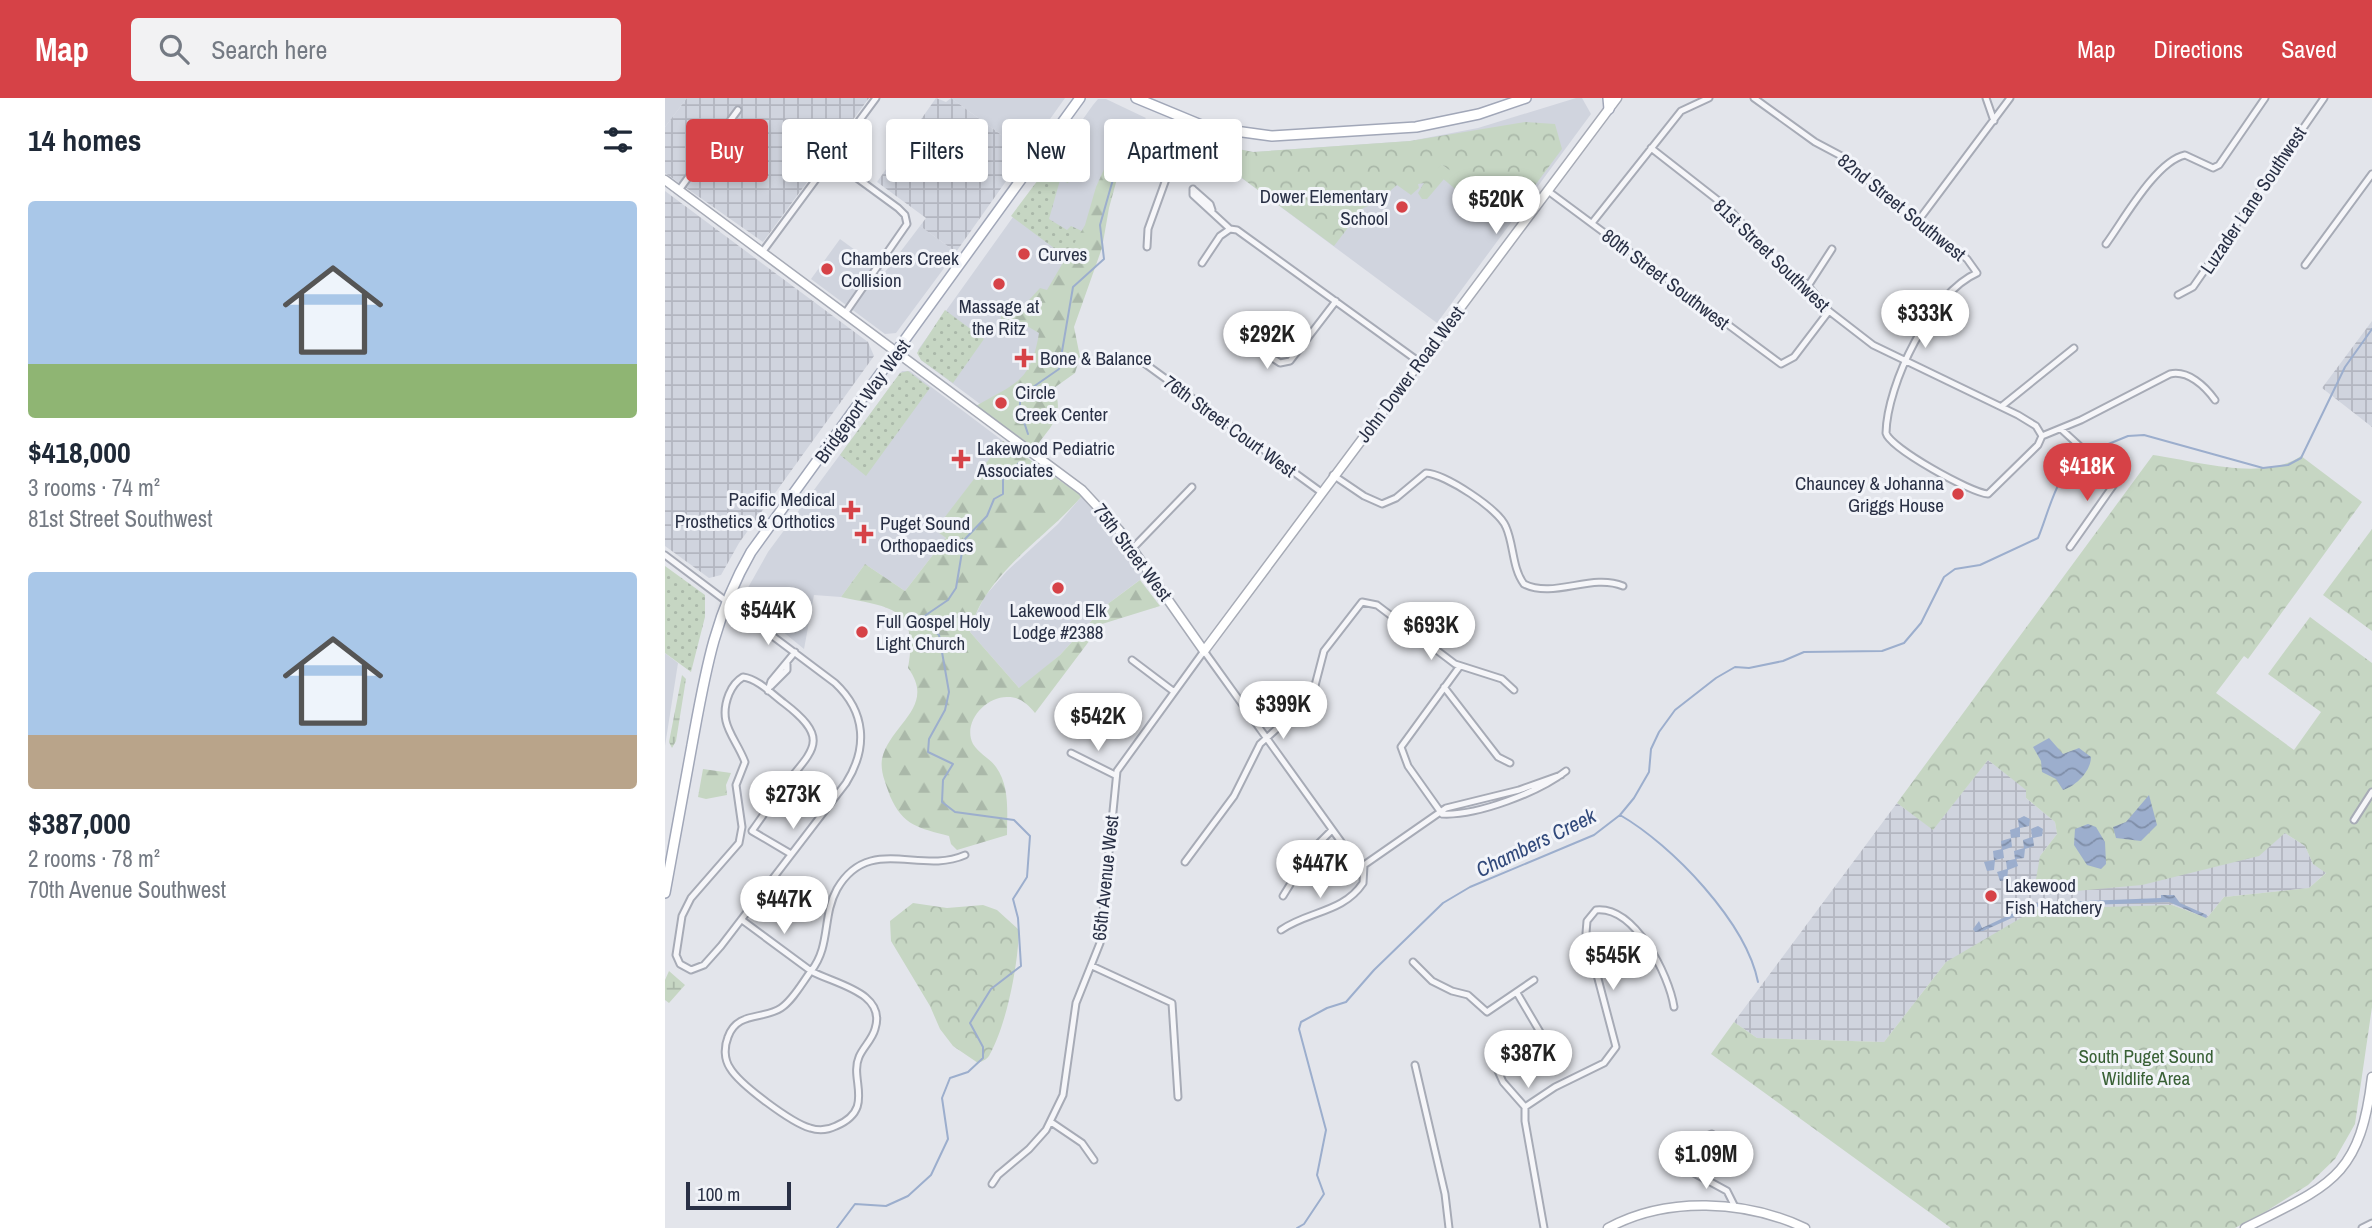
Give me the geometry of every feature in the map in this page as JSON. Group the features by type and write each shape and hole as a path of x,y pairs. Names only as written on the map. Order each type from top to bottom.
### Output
{"main road":[{"name":"Bridgeport Way West","path":"665,893 708,655 727,598 751,552 1080,98"},
{"path":"1136,98 1183,119"},
{"path":"1242,133 1272,136 1436,123 1479,114 1526,98"},
{"path":"1608,98 1609,108"}],"street":[{"path":"861,119 876,98"},
{"name":"John Dower Road West","path":"1204,651 1617,98"},
{"path":"1592,223 1681,111 1709,98"},
{"name":"82nd Street Southwest","path":"1754,98 1815,142 1847,159 1885,197 1967,258 1977,273 1955,286 1904,359"},
{"path":"1986,98 1994,121"},
{"path":"1918,221 2010,98"},
{"path":"2106,244 2154,177 2175,158 2185,155 2213,168 2219,165 2265,98"},
{"name":"Luzader Lane Southwest","path":"2178,295 2193,287 2324,98"},
{"path":"679,190 738,110"},
{"name":"81st Street Southwest","path":"1651,148 1729,209 1773,258 1808,286 1829,311 1869,343 2030,422 2042,436"},
{"path":"2305,265 2372,174"},
{"name":"75th Street West","path":"665,180 1082,489 1133,548 1332,830 1353,858 1364,864"},
{"path":"763,251 814,182"},
{"path":"846,312 906,228 907,219 898,208 862,182"},
{"path":"1147,247 1150,223 1165,182"},
{"name":"80th Street Southwest","path":"1548,191 1781,364 1785,363 1829,311"},
{"path":"1212,210 1230,229 1237,230 1418,361"},
{"path":"1202,263 1220,236 1230,229"},
{"path":"1808,286 1832,248"},
{"path":"1255,346 1273,360 1286,362 1294,357 1336,301"},
{"path":"2002,407 2074,348"},
{"path":"1904,359 1886,426 1889,441 1985,495 1994,492 2038,445 2042,436 2176,373 2190,377 2215,400"},
{"name":"76th Street Court West","path":"1140,360 1321,492"},
{"path":"2061,429 2094,459 2115,483 2070,547"},
{"path":"1333,475 1374,502 1382,504 1396,498 1426,473 1438,475 1480,502 1503,521 1524,584 1551,587 1602,581 1623,586"},
{"path":"1133,548 1192,487"},
{"path":"665,555 727,598 833,681 851,701 861,727 862,751 846,783 742,920 703,966 691,970 682,965 676,950 684,908 735,849 742,831 736,789 744,762 729,736 724,711 737,681 748,678 770,688 806,721 812,737 812,748 803,766 782,788 752,831"},
{"path":"1185,862 1234,796 1257,748 1312,697 1324,651 1355,607 1367,601 1377,604 1460,666 1501,680 1514,690"},
{"name":"65th Avenue West","path":"992,1184 998,1175 1029,1149 1051,1122 1068,1074 1076,1003 1092,966 1104,920 1115,775 1125,757 1204,651"},
{"path":"770,688 771,681 796,652"},
{"path":"1132,660 1173,691"},
{"path":"1442,814 1408,766 1400,749 1405,738 1460,666"},
{"path":"1444,687 1498,757 1510,763"},
{"path":"1071,754 1115,775"},
{"path":"1281,930 1298,919 1333,909 1352,895 1364,881 1364,864 1442,814 1446,808 1519,790 1563,773"},
{"path":"2354,820 2372,792"},
{"path":"1283,896 1314,846 1332,830"},
{"path":"742,831 752,831 791,854"},
{"path":"742,920 811,971 862,993 871,1003 876,1020 874,1032 857,1061 861,1091 856,1108 838,1125 821,1130 795,1121 744,1083 730,1069 725,1054 727,1038 736,1024 749,1017 780,1009 811,971 825,945 834,896 855,869 878,858 937,861 965,855"},
{"path":"1525,1107 1573,1076 1604,1063 1616,1047 1586,933 1587,921 1596,910 1606,910 1623,918 1637,931 1659,964 1674,1007"},
{"path":"1413,962 1432,981 1468,995 1484,1012 1490,1012 1534,979"},
{"path":"1092,966 1172,1003 1178,1097"},
{"path":"1517,993 1541,1030 1535,1038 1501,1062 1498,1071 1503,1082 1525,1107 1525,1121 1544,1228"},
{"path":"1415,1065 1445,1194 1449,1228"},
{"path":"2245,1228 2316,1190 2341,1171 2359,1143 2364,1129 2372,1077"},
{"path":"1051,1122 1082,1143 1094,1160"},
{"path":"1712,1134 1694,1141 1681,1164 1685,1171 1727,1191 1735,1207"},
{"path":"1611,1227 1672,1208 1735,1207 1776,1215 1805,1228"},
{"path":"2362,1228 2372,1223"}],"shaded area":[{"path":"665,98 687,98 665,127"},
{"path":"687,98 869,98 854,119 782,119 782,182 807,182 763,242 665,173 665,127"},
{"path":"936,98 946,102 951,98 980,119 921,119"},
{"path":"951,98 1065,98 1050,119 1002,119 1002,135 988,125 988,119 980,119"},
{"name":"Dower Elementary School","path":"1576,98 1582,98 1591,114 1437,323 1242,178 1242,150 1253,152 1410,141 1478,128"},
{"path":"1098,99 1106,99 1146,118 1104,119 1104,180 1094,213 1007,424 921,360 918,350 1038,182 1090,182 1090,119 1083,119"},
{"path":"988,125 1002,135 1002,182 1005,182 956,252 920,226 926,218 877,182 886,169 886,182 988,182"},
{"path":"665,191 868,342 874,356 739,543 721,575 709,578 665,546"},
{"path":"920,226 956,252 896,333 885,334 811,279 840,239 885,272"},
{"path":"2372,321 2372,427 2322,388"},
{"path":"902,371 910,371 1003,441 936,530 946,538 905,591 865,564 841,597 814,595 804,649 748,603 745,593 768,552"},
{"path":"1082,496 1101,514 1145,576 1105,606 1060,655 1020,689 970,632 974,618 985,596 1007,571 1058,524"},
{"path":"665,653 678,663 665,746"},
{"name":"Lakewood Fish Hatchery","path":"1988,760 2027,790 2026,798 2055,822 2057,834 2040,856 2285,833 2305,846 2313,864 2327,872 2309,888 2224,897 2207,918 2172,905 1946,962 1884,1042 1757,1038 1734,1022 1897,803 1933,829"}],"green space":[{"path":"1525,122 1555,124 1562,149 1516,211 1477,179 1471,187 1441,164 1444,179 1427,199 1422,199 1418,193 1424,183 1418,184 1419,188 1411,195 1397,185 1376,203 1363,208 1334,246 1242,178 1242,150 1253,152 1410,141"},
{"path":"1441,164 1474,188 1466,198 1435,172"},
{"path":"1104,169 1104,182 1116,182 1102,248 1074,327 1080,357 1075,373 1054,388 1058,406 1055,420 1035,448 976,406 1011,386 1026,372 1036,349 1039,333 1027,326 1001,321 1001,315 1020,310 1040,288 1047,290 1085,225"},
{"path":"1036,182 1059,182 1049,219 1067,230 1071,226 1084,232 1066,257 1011,216"},
{"path":"945,310 984,339 953,383 921,360 917,353"},
{"path":"908,371 930,388 866,476 840,455 900,373"},
{"path":"1003,441 1082,496 1001,575 977,612 970,632 1019,688 1060,655 1105,606 1140,580 1160,606 1102,624 1035,713 1023,702 1008,697 992,701 978,712 973,719 970,736 975,747 994,764 1004,783 1007,835 957,850 951,844 949,836 921,828 900,814 890,796 883,773 882,759 887,747 915,705 917,694 916,682 908,668 909,632 905,621 887,608 841,597 865,564 905,591 946,538 935,530"},
{"name":"South Puget Sound Wildlife Area","path":"2153,455 2249,469 2286,464 2301,456 2362,502 2248,659 2244,656 2216,693 2294,750 2321,712 2268,674 2310,617 2372,663 2372,1007 2355,1124 2335,1159 2308,1185 2235,1228 1951,1228 1711,1054 1734,1022 1757,1038 1884,1042 1946,962 2036,909 2172,905 2207,918 2224,897 2309,888 2326,873 2313,864 2305,846 2285,833 2259,856 2142,885 2043,894 2035,885 2040,856 2057,834 2055,822 2026,798 2026,790 1988,760 1933,830 1897,803"},
{"path":"2372,529 2372,631 2323,595"},
{"path":"665,566 705,595 705,617 691,672 665,653"},
{"path":"682,675 686,679 676,741 672,748 669,742"},
{"path":"703,769 731,773 726,785 727,795 706,799 698,797"},
{"path":"913,903 947,908 983,905 997,910 1019,930 1014,976 1002,1026 985,1060 978,1063 953,1046 940,1029 930,1006 891,941 890,921"},
{"path":"669,971 685,985 669,1003 665,1000 665,980"}],"water":[{"path":"2049,738 2063,754 2079,748 2091,757 2082,777 2063,790 2056,779 2042,772 2041,761 2033,747"},
{"path":"2149,795 2157,825 2141,841 2116,838 2113,827 2126,822"},
{"path":"2024,816 2030,819 2029,826 2020,828 2020,837 2011,838 2010,830 2019,827 2018,819"},
{"path":"2088,824 2096,827 2105,842 2106,864 2101,869 2087,865 2074,845 2075,829"},
{"path":"2038,826 2043,829 2042,836 2033,838 2034,846 2025,849 2024,858 2016,859 2018,866 2008,870 2007,880 2000,881 1997,872 2007,869 2006,861 2015,859 2014,851 2024,848 2023,840 2032,837 2031,829"},
{"path":"2011,838 2012,847 2003,850 2004,858 1995,860 1994,870 1987,871 1984,862 1994,860 1993,851 2002,849 2001,841"},
{"path":"2161,895 2174,895 2180,903 2207,915 2206,918 2169,902 2036,907 1983,931 1975,932 1973,929 1979,921 1982,928 2035,903 2161,898"}],"waterway":[{"path":"1028,434 1020,410 1020,396 1059,369 1073,287 1104,259 1100,225 1112,182"},
{"name":"Chambers Creek","path":"2089,452 2128,436 2144,435 2263,468 2288,465 2301,458 2345,367 2372,329"},
{"name":"Chambers Creek","path":"1297,1228 1304,1224 1324,1194 1317,1175 1326,1130 1299,1029 1301,1022 1327,1008 1346,1002 1374,970 1443,903 1470,887 1594,835 1620,815 1634,798 1649,772 1651,749 1659,732 1675,710 1716,678 1735,667 1749,668 1783,661 1804,652 1882,651 1904,643 1921,623 1944,577 1955,569 1980,565 2038,538 2060,481 2067,470 2084,455"},
{"path":"837,1228 855,1204 886,1206 908,1196 931,1175 948,1139 942,1098 950,1078 968,1072 983,1058 983,1047 970,1023 991,989 1021,966 1018,918 1013,899 1027,877 1030,836 1014,820 955,812 942,802 943,780 953,764 928,752 929,739 945,710 949,692 939,635 920,619 948,600 956,588 964,540 987,516 994,499 1003,494 1003,479 1020,462"},
{"path":"1620,815 1662,845 1704,887 1739,935 1751,959 1758,982"}],"place":[{"name":"Dower Elementary School","path":"1402,207"},
{"name":"Curves","path":"1024,254"},
{"name":"Chambers Creek Collision","path":"827,269"},
{"name":"Massage at the Ritz","path":"999,284"},
{"name":"Bone & Balance","path":"1024,358"},
{"name":"Circle Creek Center","path":"1001,403"},
{"name":"Lakewood Pediatric Associates","path":"961,459"},
{"name":"Chauncey & Johanna Griggs House","path":"1958,494"},
{"name":"Pacific Medical Prosthetics & Orthotics","path":"851,510"},
{"name":"Puget Sound Orthopaedics","path":"864,534"},
{"name":"Lakewood Elk Lodge #2388","path":"1058,588"},
{"name":"Full Gospel Holy Light Church","path":"862,632"},
{"name":"Lakewood Fish Hatchery","path":"1991,896"}]}
